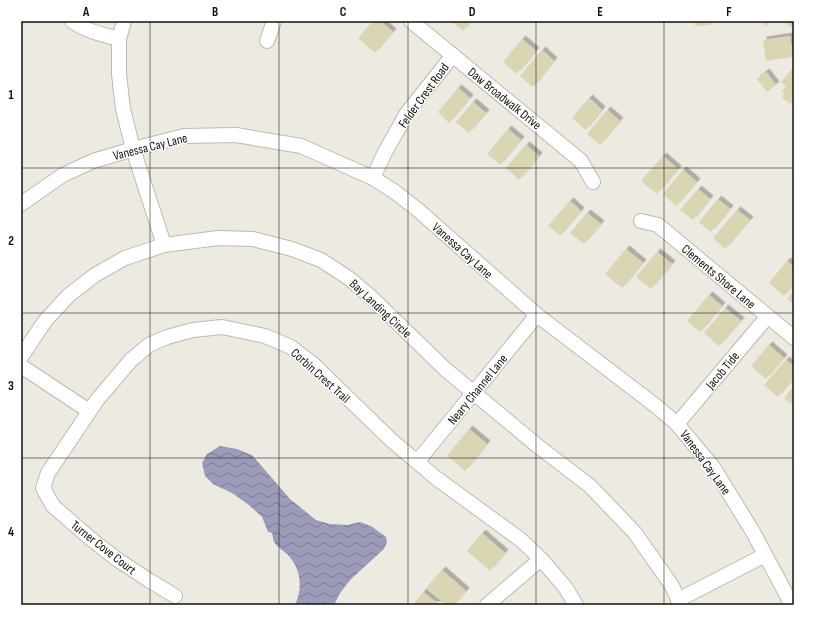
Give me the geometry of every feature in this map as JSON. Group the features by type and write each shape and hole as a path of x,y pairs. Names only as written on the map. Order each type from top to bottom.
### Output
{"street":[{"path":"72,21 98,34 120,39"},
{"path":"124,21 120,39 119,74 123,109 133,149 164,245"},
{"path":"267,41 274,21"},
{"name":"Daw Broadwalk Drive","path":"411,21 581,161 593,182"},
{"name":"Felder Crest Road","path":"373,178 384,154 407,113 453,55"},
{"name":"Vanessa Cay Lane","path":"21,204 63,175 93,161 184,136 236,135 301,146 373,178 395,192 418,210 537,315 651,402 677,424 713,467 753,532 792,605"},
{"name":"Clements Shore Lane","path":"641,221 658,225 794,338"},
{"name":"Bay Landing Circle","path":"21,357 45,321 69,295 95,275 125,258 164,245 218,238 253,239 292,249 321,260 350,279 445,368 539,447 590,486 635,533 672,586 680,602"},
{"name":"Neary Channel Lane","path":"417,462 537,315"},
{"name":"Jacob Tide","path":"677,424 768,316"},
{"name":"Corbin Crest Trail","path":"43,488 48,473 89,411 131,360 149,345 167,337 193,330 222,327 265,336 291,347 313,364 390,439 417,462 436,478 521,540 541,559 565,587 576,605"},
{"path":"21,366 89,411"},
{"name":"Turner Cove Court","path":"43,488 53,506 91,539 118,560 175,596"},
{"path":"680,602 765,555"},
{"path":"487,605 541,559"}],"water":[{"path":"220,446 237,449 252,455 290,499 316,520 330,524 347,525 360,522 371,526 386,537 387,542 384,549 351,579 340,593 334,605 295,605 298,599 300,585 296,566 288,555 274,542 272,533 268,532 262,517 249,505 232,493 213,484 205,476 202,463 207,454"}],"building":[{"path":"373,21 380,21 393,32 375,53 358,38"},
{"path":"451,21 471,21 463,31"},
{"path":"695,21 711,21 711,25 695,26"},
{"path":"759,21 770,21 766,26"},
{"path":"783,21 794,21 794,28 793,29"},
{"path":"790,36 793,57 766,61 763,40"},
{"path":"522,39 536,51 517,74 503,62"},
{"path":"542,50 554,61 533,87 520,76"},
{"path":"793,68 794,99 790,104 782,98 785,94 782,91 786,86 781,82"},
{"path":"766,72 776,85 767,92 757,79"},
{"path":"458,88 470,98 449,123 438,112"},
{"path":"589,98 602,110 586,130 572,118"},
{"path":"473,102 486,113 469,133 456,122"},
{"path":"607,110 620,121 600,145 587,134"},
{"path":"508,129 521,140 500,165 487,154"},
{"path":"526,145 539,156 519,180 506,168"},
{"path":"663,156 678,169 657,194 641,181"},
{"path":"683,170 697,182 676,206 663,194"},
{"path":"698,189 710,199 693,220 680,210"},
{"path":"718,199 730,209 711,232 699,222"},
{"path":"570,201 581,211 560,236 548,226"},
{"path":"737,210 750,220 725,249 713,238"},
{"path":"587,213 601,224 584,244 570,233"},
{"path":"626,249 643,263 622,288 605,274"},
{"path":"657,252 672,264 651,289 636,277"},
{"path":"787,261 794,267 794,285 784,296 769,283"},
{"path":"794,291 794,305 787,299"},
{"path":"709,295 722,306 700,332 687,321"},
{"path":"725,308 741,321 719,346 704,333"},
{"path":"769,345 784,358 766,379 751,366"},
{"path":"786,360 794,366 794,378 778,397 764,385"},
{"path":"794,386 794,406 784,398"},
{"path":"469,429 487,444 465,471 447,456"},
{"path":"482,533 505,553 490,571 467,551"},
{"path":"442,570 466,591 454,605 446,605 426,588"},
{"path":"423,592 440,605 413,605"}]}
